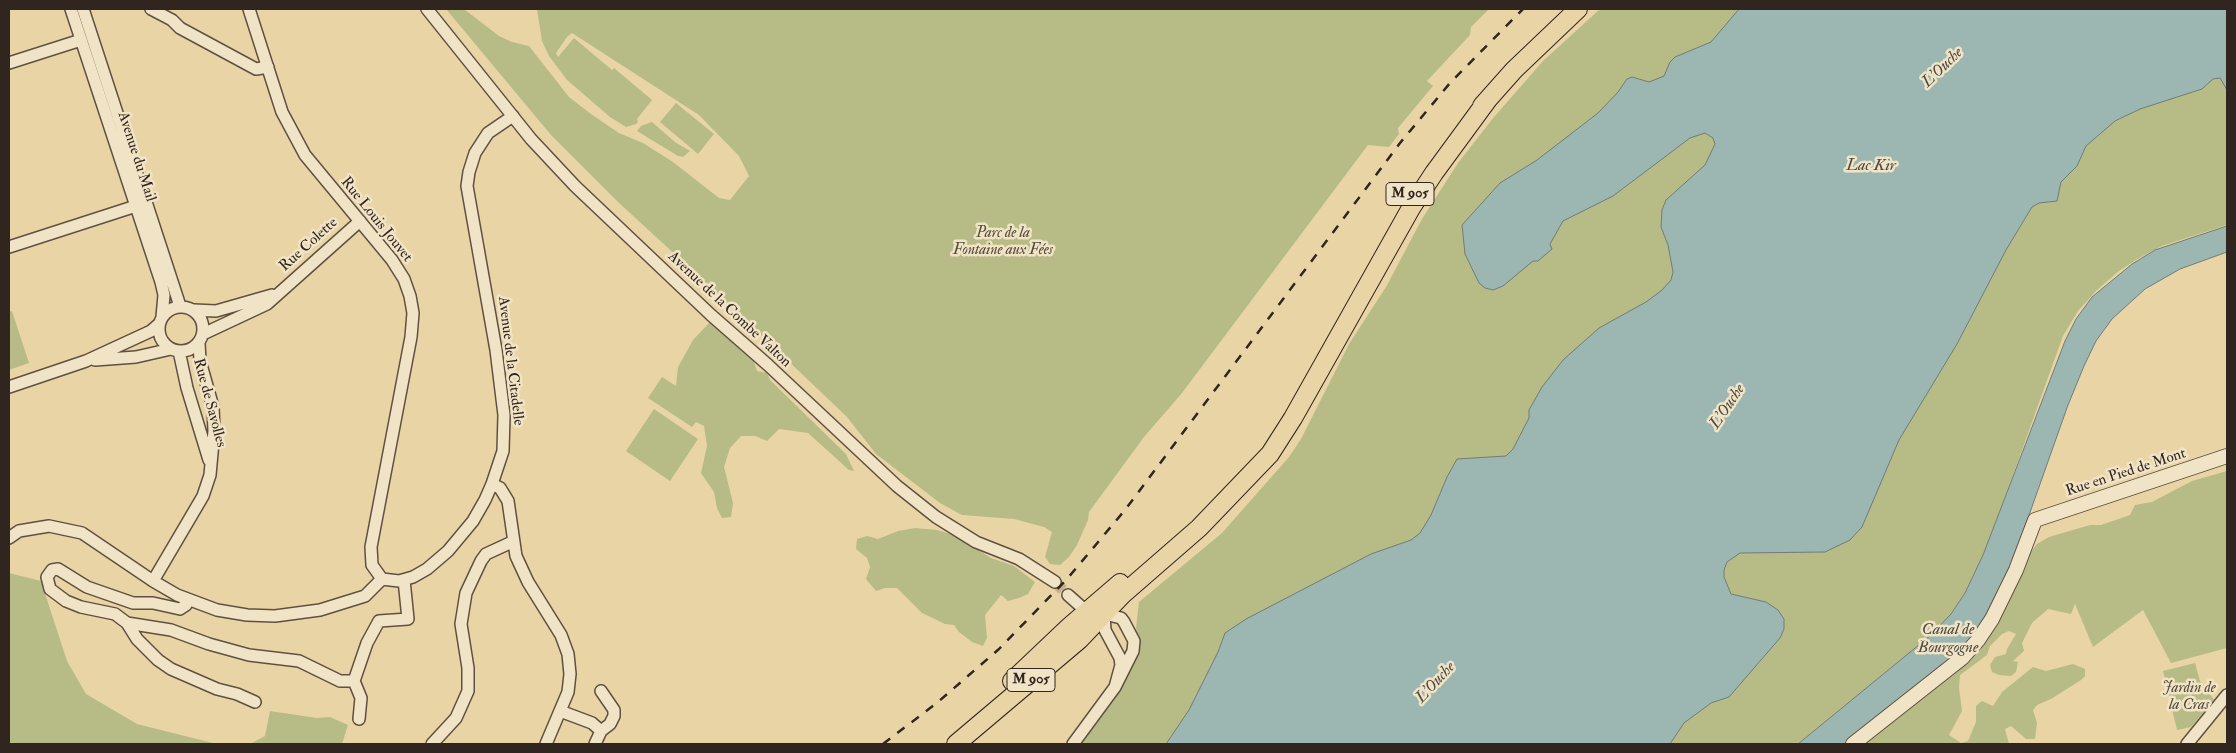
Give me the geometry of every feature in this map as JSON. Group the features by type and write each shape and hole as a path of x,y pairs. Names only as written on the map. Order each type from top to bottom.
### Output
{"main road":[{"name":"M 905","path":"1356,304 1357,291 1392,225 1418,183 1463,126 1548,36 1578,9"},
{"name":"M 905","path":"956,744 1079,640 1122,594 1199,528 1270,454 1282,438 1356,304 1369,286 1424,187 1489,98"},
{"name":"M 905","path":"1369,286 1370,274 1389,238 1392,225"},
{"name":"M 905","path":"947,744 975,715 1086,611 1205,511 1236,489"},
{"name":"M 905","path":"1104,614 1108,600 1127,578"},
{"name":"M 905","path":"998,707 1021,680 1073,632 1086,611"},
{"path":"1086,611 1104,614"}],"street":[{"name":"Avenue du Mail","path":"71,9 161,282 164,295 161,320"},
{"name":"Avenue du Mail","path":"83,9 180,306"},
{"path":"152,9 172,20 180,28 256,69 268,67"},
{"name":"Rue Louis Jouvet","path":"249,9 282,112 305,155 360,220 397,268 408,289 412,313 411,337 371,547 372,565 382,578"},
{"name":"Avenue de la Combe Valton","path":"427,9 513,116 575,186 711,316 768,365 897,486 936,516 976,542 1019,559 1055,582"},
{"path":"9,63 81,40"},
{"name":"Avenue de la Citadelle","path":"404,580 427,569 448,551 473,521 492,484 502,452 504,415 496,350 467,186 475,153 488,133 513,116"},
{"path":"9,247 136,206"},
{"name":"Rue Colette","path":"201,338 267,304 360,220"},
{"name":"Rue Colette","path":"194,310 216,312 278,293"},
{"path":"9,387 86,361 151,330 172,308 180,306 194,310 202,321 201,338 189,350 86,361"},
{"path":"161,320 161,338 175,350"},
{"name":"Rue de Savolles","path":"153,581 203,496 208,480 214,430 213,407 200,361 201,338"},
{"name":"Rue de Savolles","path":"175,350 210,464"},
{"name":"Rue en Pied de Mont","path":"1853,744 1962,658 1978,640 1992,619 2016,570 2036,520 2227,456"},
{"path":"492,484 500,488 508,501 511,510 512,542 516,556 528,582 561,635 568,654 570,684 546,744"},
{"path":"9,538 19,531 49,526 82,533 153,581 188,600 217,610 237,614 257,616 294,614 320,610 361,598 370,592 382,578 404,580 408,618 379,621 366,643 354,681 361,698 359,718"},
{"path":"432,744 456,718 468,691 468,668 461,624 466,593 486,554 512,542"},
{"path":"188,600 186,605 180,609 153,602 133,603 87,587 58,569 49,573 48,585 61,598 81,607 109,612 127,623 171,630 249,655 286,661 299,661 340,681 354,681"},
{"path":"1068,595 1086,611"},
{"path":"1074,744 1115,687 1133,651 1134,641 1121,618 1104,614 1105,630 1120,658 1121,665 1115,687"},
{"path":"127,623 137,639 158,660 171,669 217,689 237,694 255,702"},
{"path":"595,744 601,731 610,724 614,716 614,710 601,691"},
{"path":"2187,744 2227,695"},
{"path":"560,711 592,723 601,731"}],"green space":[{"name":"Parc de la Fontaine aux Fées","path":"446,9 464,9 499,36 512,42 529,46 569,97 591,114 619,133 643,143 673,162 719,198 730,200 749,176 739,156 699,115 572,33 556,53 558,57 574,38 652,100 637,119 638,122 636,124 626,127 610,117 567,80 549,56 542,41 537,9 1489,9 1471,27 1470,35 1427,81 1433,86 1398,128 1399,134 1389,147 1368,145 1182,393 1144,437 1089,512 1088,520 1077,545 1069,557 1060,565 1050,564 1045,557 1052,532 1044,527 1014,519 962,515 940,503 876,454 847,417 618,202 551,135"},
{"name":"Lac Kir","path":"1600,9 2227,9 2227,225 2162,246 2139,258 2119,271 2097,290 2078,311 2063,336 1989,542 1965,593 1951,614 1931,635 1798,744 1077,744 1140,644 1136,628 1139,602 1222,533 1289,457 1301,439 1349,344 1386,287 1422,219 1458,163 1494,117 1543,61"},
{"path":"676,103 714,134 698,154 660,122"},
{"path":"652,122 675,142 690,151 683,157 678,156 637,131 641,126"},
{"path":"12,311 29,363 9,370 9,312"},
{"path":"710,322 733,339 753,359 757,371 767,373 770,380 846,454 854,471 849,470 808,433 779,429 767,441 755,436 741,436 730,448 724,467 733,503 731,517 722,518 717,508 714,492 701,473 707,446 704,426 696,422 692,427 648,398 662,377 676,386 678,367 693,340"},
{"path":"654,409 698,439 670,481 626,451"},
{"path":"2227,471 2227,648 2171,663 2143,610 2093,647 2075,604 2071,614 2048,609 2032,623 2022,643 2024,651 2013,661 2018,662 2016,672 2011,676 1992,672 1990,665 1995,657 2006,654 2016,634 2009,631 2002,634 1990,646 1987,655 1960,675 1959,688 1962,711 1949,735 1961,743 1968,741 1976,722 1976,706 1982,701 1993,706 2002,692 2033,667 2046,671 2073,664 2085,669 2085,676 2081,680 2051,699 2037,705 2033,710 2037,723 2035,739 2026,739 2011,726 2005,729 2009,744 1846,744 1929,676 2037,544 2049,537 2090,525 2101,525 2130,515 2135,505 2152,502 2192,481"},
{"path":"915,528 937,530 957,536 991,558 1014,566 1035,582 1028,594 1019,598 1008,601 1001,595 985,615 987,638 983,646 972,642 959,632 954,625 945,624 922,613 897,588 885,588 876,591 866,579 870,567 867,558 856,549 857,539 867,536 878,539 898,531"},
{"path":"9,573 41,581 67,661 86,694 137,724 217,744 9,744"},
{"name":"Jardin de la Cras","path":"2195,663 2200,681 2214,700 2191,727 2177,730 2163,671"},
{"path":"270,711 317,718 330,717 348,725 342,744 250,744 265,736"}],"water":[{"name":"Lac Kir","path":"1739,9 2227,9 2227,90 2220,78 2213,79 2202,89 2140,109 2115,121 2086,146 2077,166 2061,182 2057,201 2039,203 2032,207 2006,250 1957,344 1899,440 1862,527 1850,540 1825,552 1740,553 1727,562 1724,577 1731,594 1766,602 1778,610 1784,619 1784,629 1780,638 1729,697 1711,703 1684,723 1670,744 1166,744 1189,710 1218,652 1225,633 1246,619 1371,554 1411,540 1420,533 1431,515 1457,459 1506,456 1513,449 1529,418 1529,410 1542,387 1563,360 1599,328 1646,302 1662,290 1671,280 1673,272 1668,245 1661,227 1662,210 1666,200 1705,165 1715,144 1713,138 1705,133 1690,138 1613,196 1563,221 1550,244 1552,249 1538,261 1533,261 1503,286 1493,290 1485,288 1479,283 1465,254 1462,225 1500,183 1537,160 1598,113 1618,92 1627,79 1632,77 1649,82 1664,76 1670,62 1675,57 1711,42"},
{"name":"Canal de Bourgogne","path":"2227,226 2227,252 2180,269 2145,289 2112,319 2096,341 2068,405 2011,566 1982,624 1960,652 1846,744 1798,744 1931,635 1951,614 1965,593 1983,555 2065,341 2076,319 2092,297 2132,264 2155,250"}],"tunnel":[{"path":"1055,582 1068,595"}],"railway":[{"path":"883,744 938,702 999,649 1067,579 1125,510 1400,143 1450,83 1523,9"}],"water label":[{"name":"L'Ouche","path":"1943,68"},
{"name":"L'Ouche","path":"1728,407"},
{"name":"L'Ouche","path":"1436,683"}]}
